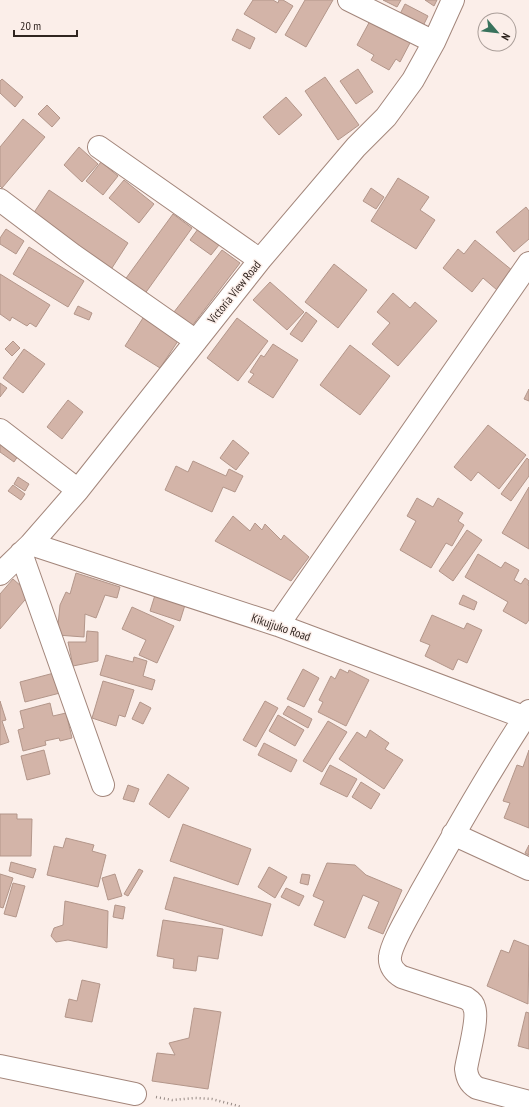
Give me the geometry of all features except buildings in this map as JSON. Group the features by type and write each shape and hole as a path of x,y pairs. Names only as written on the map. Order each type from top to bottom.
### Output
{"street":[{"path":"349,0 434,42"},
{"name":"Victoria View Road","path":"12,560 78,490 260,260 356,147 386,117 413,80 434,42 453,0"},
{"path":"99,147 260,260"},
{"path":"0,200 73,255 196,341"},
{"path":"278,625 529,262"},
{"path":"0,430 78,490"},
{"path":"12,560 103,785"},
{"name":"Kikujjuko Road","path":"12,560 278,625 527,716"},
{"path":"527,716 453,834 411,910 393,946 390,958 391,966 396,973 402,977 466,998 474,1006 476,1017 466,1069 471,1085 529,1102"},
{"path":"453,834 529,869"},
{"path":"0,1066 135,1094"}],"path":[{"path":"135,1094 172,1100 195,1098 212,1099 242,1107"}]}
